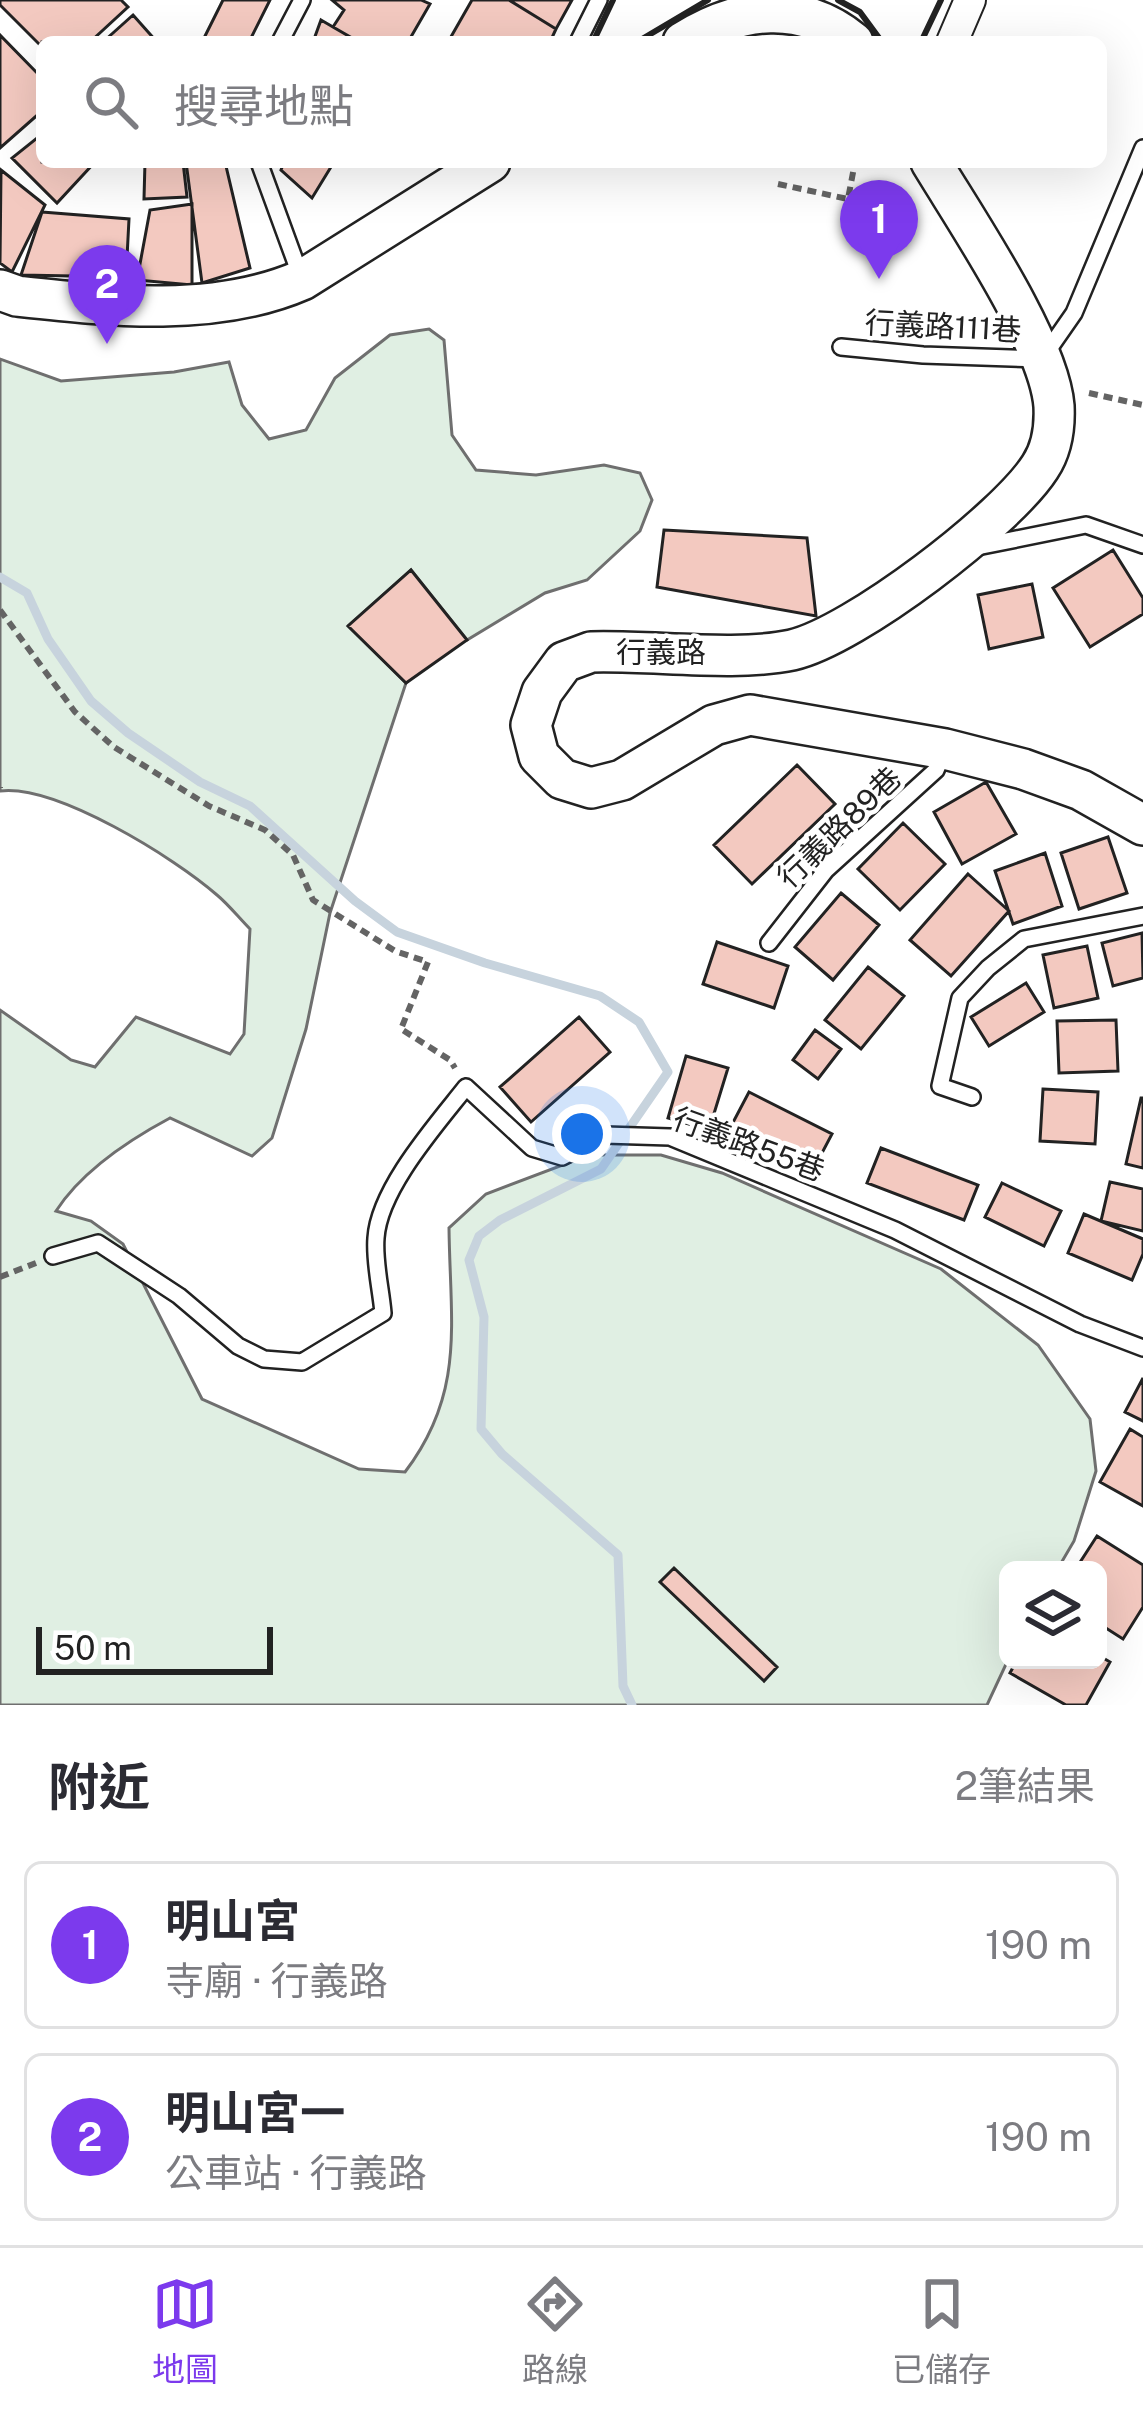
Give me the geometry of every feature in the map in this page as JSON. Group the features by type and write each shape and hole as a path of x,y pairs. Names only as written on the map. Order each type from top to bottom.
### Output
{"street":[{"path":"955,36 970,0"},
{"path":"693,36 726,15 769,1 805,8 841,27 848,36"},
{"path":"0,290 134,309 273,292 302,280 480,168"},
{"name":"行義路","path":"935,168 1042,358 1054,402 1054,434 1042,465 957,552 842,628 794,650 591,652 564,662 542,692 531,725 539,756 562,779 591,788 622,780 714,725 750,715 945,748 1023,769 1082,790 1143,825"}],"lane":[{"path":"283,36 302,0"},
{"path":"581,36 599,0"},
{"path":"1042,358 1074,313 1143,148"},
{"path":"262,168 302,280"},
{"name":"行義路111巷","path":"841,347 1042,358"},
{"path":"957,552 1086,525 1143,545"},
{"name":"行義路89巷","path":"769,943 826,870 936,770 945,748"},
{"path":"972,1097 940,1086 960,998 988,968 1024,939 1143,916"},
{"path":"52,1256 98,1244 179,1296 238,1346 264,1359 302,1363 383,1312 376,1235 392,1192 416,1149 466,1087"},
{"name":"行義路55巷","path":"466,1087 532,1148 562,1157 605,1135 670,1137 895,1230 1080,1324 1143,1348"}],"path":[{"path":"778,184 848,199 854,168"},
{"path":"1042,358 1094,397 1143,405"},
{"path":"0,610 75,712 114,747 209,806 265,830 293,855 313,900 395,951 428,962 401,1030 450,1060 466,1087"},
{"path":"0,1277 52,1256"}],"green space":[{"path":"429,329 444,340 452,435 476,470 536,475 604,465 640,473 652,500 640,531 587,580 545,593 467,640 411,570 349,625 406,683 330,913 306,1029 272,1138 252,1156 170,1118 107,1158 56,1211 91,1221 123,1244 202,1399 359,1469 405,1472 438,1413 452,1325 449,1228 486,1194 589,1155 661,1155 722,1173 941,1269 1038,1345 1090,1419 1096,1471 1074,1541 1062,1561 999,1561 999,1669 1004,1669 987,1705 0,1705 0,1010 71,1060 95,1067 136,1017 230,1054 244,1034 250,929 198,880 114,826 52,799 0,791 0,359 61,381 174,372 229,362 242,405 269,439 306,430 335,378 390,335"}],"building":[{"path":"0,0 121,0 128,7 97,36 36,36 36,41"},
{"path":"223,0 270,0 252,36 205,36"},
{"path":"332,0 421,0 430,4 411,36 349,36 333,27 344,10"},
{"path":"472,0 509,0 556,29 553,36 451,36"},
{"path":"509,0 572,0 556,29"},
{"path":"133,15 152,36 110,36"},
{"path":"321,20 349,36 315,36"},
{"path":"0,35 36,72 36,116 0,148"},
{"path":"36,139 36,168 89,168 57,203 12,158"},
{"path":"145,168 184,168 187,197 144,199"},
{"path":"187,168 226,168 250,268 202,283"},
{"path":"282,168 330,168 312,198"},
{"path":"1,170 45,205 12,272 0,263"},
{"path":"192,204 192,285 137,280 150,210"},
{"path":"42,212 129,219 126,277 21,275"},
{"path":"664,530 807,538 816,616 657,587"},
{"path":"1113,550 1143,598 1143,614 1090,647 1053,588"},
{"path":"411,570 467,640 406,683 348,626"},
{"path":"1032,584 1043,637 989,649 978,595"},
{"path":"797,765 835,804 752,884 714,845"},
{"path":"986,782 1016,834 962,864 934,812"},
{"path":"903,823 945,864 900,910 858,869"},
{"path":"1108,837 1127,893 1079,909 1061,853"},
{"path":"1045,853 1062,906 1013,924 995,871"},
{"path":"968,874 1009,911 951,976 910,940"},
{"path":"841,893 879,925 833,980 795,947"},
{"path":"1142,933 1143,978 1113,986 1102,943"},
{"path":"717,942 788,966 774,1008 703,984"},
{"path":"1087,946 1098,998 1054,1008 1043,955"},
{"path":"868,967 904,996 861,1049 825,1020"},
{"path":"1026,983 1044,1012 989,1046 971,1017"},
{"path":"579,1017 610,1052 531,1122 500,1087"},
{"path":"1116,1020 1118,1071 1059,1073 1057,1021"},
{"path":"815,1030 841,1049 818,1079 793,1060"},
{"path":"686,1056 728,1068 709,1130 668,1118"},
{"path":"1043,1089 1098,1092 1095,1144 1040,1141"},
{"path":"749,1092 832,1134 812,1172 729,1130"},
{"path":"1143,1098 1143,1168 1126,1164"},
{"path":"881,1148 978,1185 964,1220 867,1183"},
{"path":"1110,1182 1143,1189 1143,1231 1101,1221"},
{"path":"1002,1183 1061,1211 1044,1246 985,1217"},
{"path":"1084,1214 1143,1239 1143,1254 1132,1280 1068,1253"},
{"path":"1143,1378 1143,1421 1125,1412"},
{"path":"1130,1429 1143,1437 1143,1506 1100,1482"},
{"path":"1097,1536 1143,1565 1143,1607 1123,1639 1107,1629 1107,1561 1081,1561"},
{"path":"674,1568 777,1667 764,1681 660,1582"},
{"path":"1012,1669 1106,1669 1086,1705 1066,1705 1010,1673"}],"waterway":[{"path":"0,577 27,593 48,639 91,701 128,733 200,782 250,806 355,901 397,932 600,996 639,1022 668,1072 601,1169 500,1220 479,1236 469,1260 484,1317 481,1429 502,1454 618,1555 623,1686 632,1705"}],"wall":[{"path":"596,36 613,0"},
{"path":"647,36 708,0"},
{"path":"838,0 860,12 878,36"},
{"path":"924,36 941,0"}],"place":[{"name":"明山宮","path":"879,279"},
{"name":"明山宮一","path":"107,344"}]}
